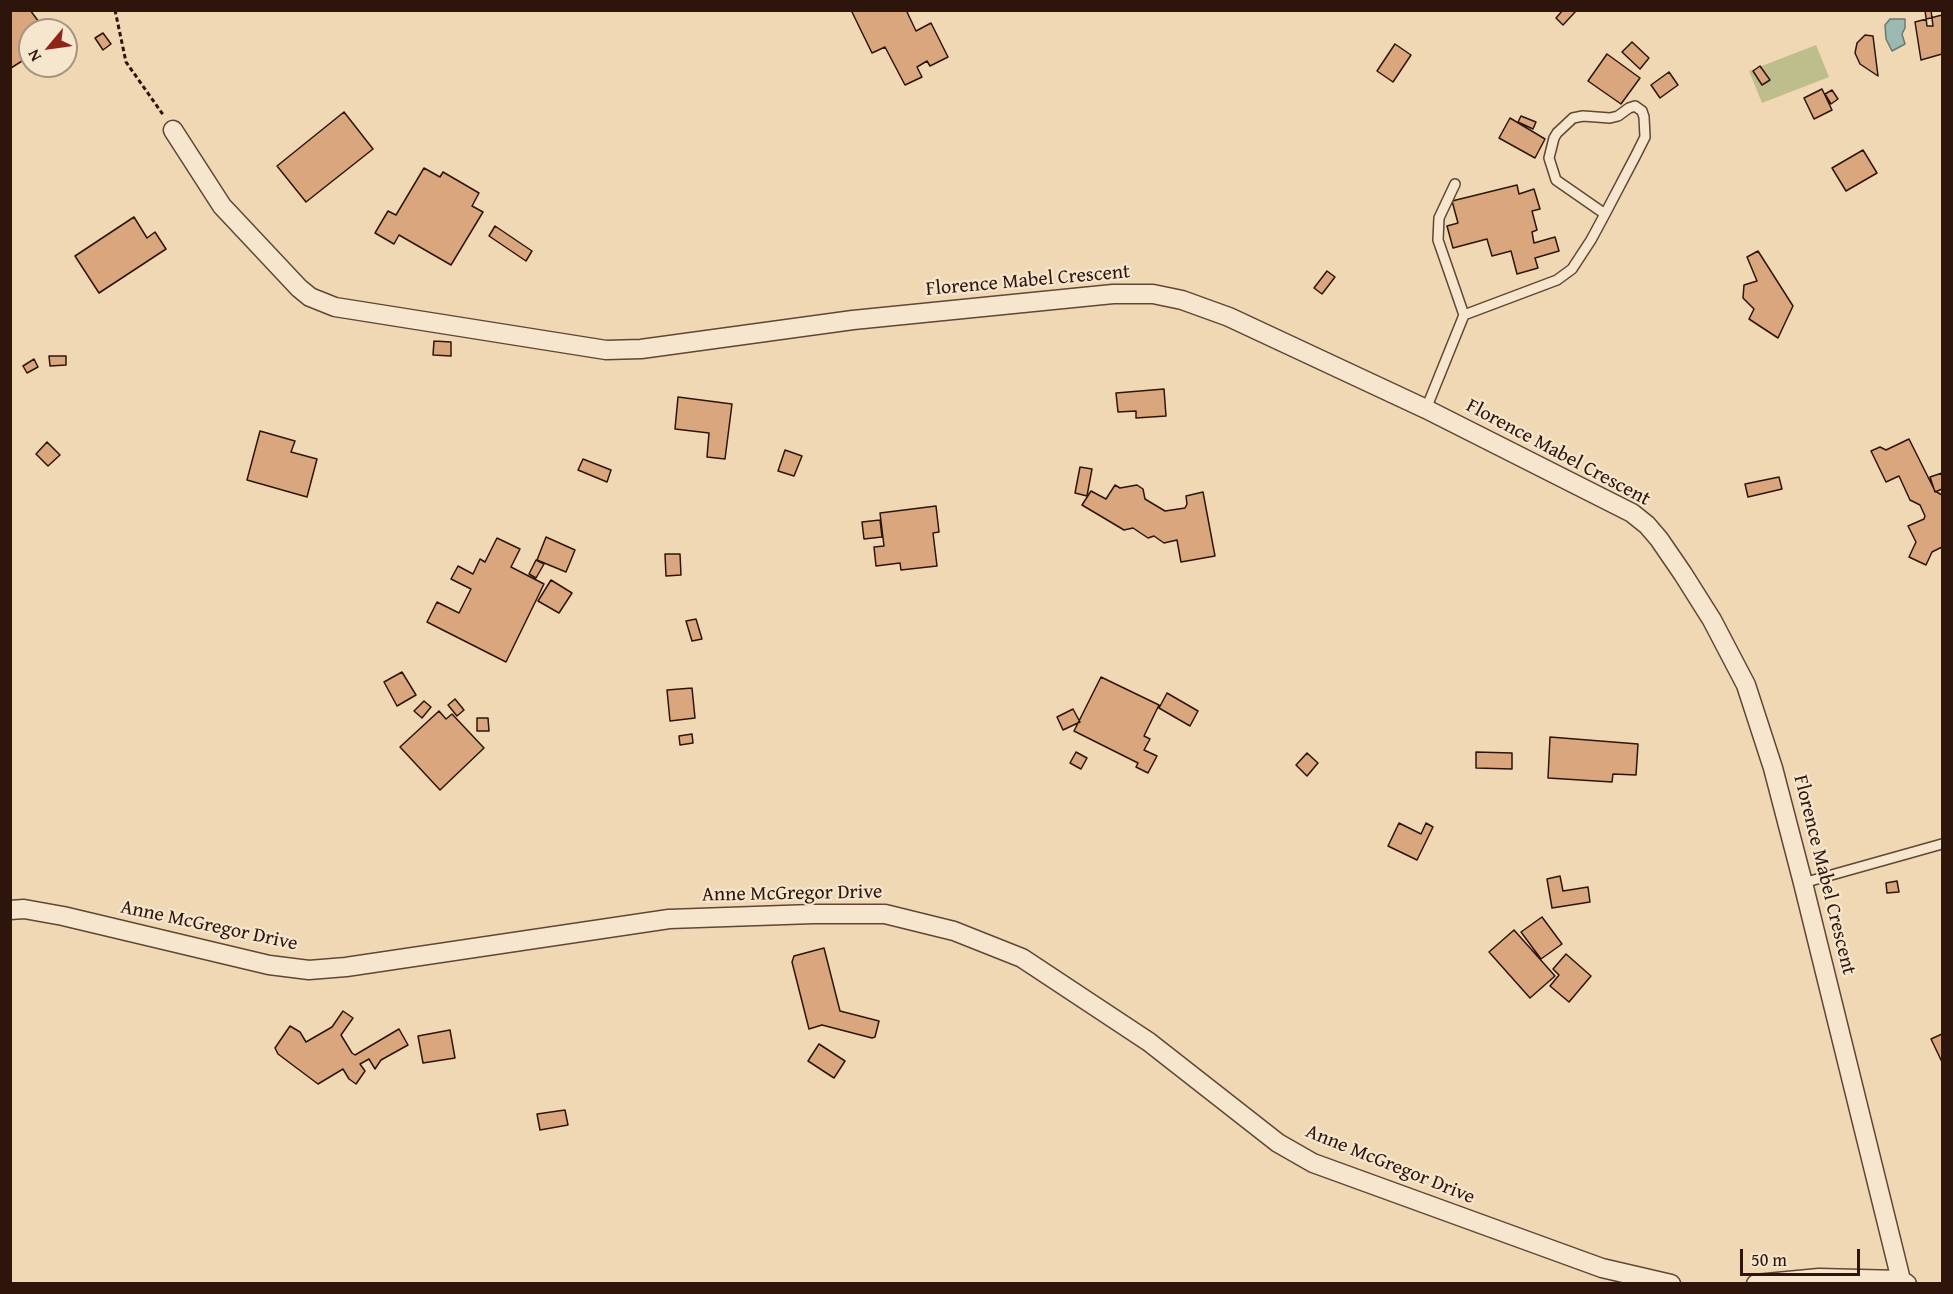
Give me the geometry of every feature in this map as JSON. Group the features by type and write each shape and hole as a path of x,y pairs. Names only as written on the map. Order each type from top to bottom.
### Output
{"street":[{"name":"Florence Mabel Crescent","path":"173,129 222,206 299,288 323,304 606,350 641,349 853,320 1113,294 1153,294 1182,300 1229,317 1426,409 1632,513 1659,539 1712,620 1746,684 1773,768 1904,1282"},
{"name":"Anne McGregor Drive","path":"10,910 24,909 63,916 269,965 309,970 346,967 669,919 885,914 954,931 1022,958 1149,1042 1278,1143 1313,1163 1602,1268 1671,1284"},
{"path":"1756,1284 1819,1278 1904,1282"}],"lane":[{"path":"1464,315 1564,276 1572,269 1605,213 1645,137 1644,117 1642,111 1635,106 1610,118 1583,116 1573,118 1554,138 1550,158 1557,180 1605,213"},
{"path":"1426,409 1464,315 1437,240 1439,218 1455,184"},
{"path":"1803,883 1942,844"}],"path":[{"path":"115,10 126,62 173,129"}],"green space":[{"path":"1816,45 1829,77 1762,103 1749,71"}],"water":[{"path":"1890,19 1905,19 1902,34 1905,44 1892,51 1886,39 1885,25"}],"building":[{"path":"10,10 30,10 36,18 18,18 18,64 11,68"},
{"path":"851,10 911,10 907,12 916,31 931,23 948,57 930,66 927,61 917,67 922,77 905,85 885,47 872,53"},
{"path":"1563,10 1576,11 1563,25 1556,18"},
{"path":"1925,10 1931,10 1933,26 1927,26"},
{"path":"1942,15 1942,54 1921,60 1915,22"},
{"path":"103,33 111,44 103,50 95,38"},
{"path":"1865,35 1873,36 1878,76 1860,64 1855,53 1857,43"},
{"path":"1632,42 1649,58 1640,69 1622,52"},
{"path":"1395,44 1411,55 1393,82 1377,71"},
{"path":"1607,54 1640,78 1621,104 1588,81"},
{"path":"1760,66 1770,80 1762,85 1753,71"},
{"path":"1669,72 1678,85 1660,98 1651,85"},
{"path":"1822,89 1832,110 1814,119 1804,98"},
{"path":"1832,90 1838,99 1831,104 1825,94"},
{"path":"344,112 373,149 306,202 277,166"},
{"path":"1521,116 1536,122 1533,129 1518,122"},
{"path":"1510,118 1545,139 1535,158 1499,138"},
{"path":"1863,150 1877,173 1846,191 1832,168"},
{"path":"424,168 440,177 443,172 479,193 472,206 483,212 451,265 399,235 394,244 375,233 388,211 396,215"},
{"path":"1517,185 1519,194 1534,189 1540,209 1532,211 1537,230 1532,232 1534,243 1555,237 1559,251 1535,258 1538,268 1517,274 1511,251 1492,256 1487,239 1453,248 1447,226 1458,223 1452,201"},
{"path":"134,217 147,238 155,232 166,249 99,293 75,256"},
{"path":"495,226 532,251 526,261 489,236"},
{"path":"1758,251 1793,306 1778,338 1749,319 1754,309 1743,298 1744,285 1757,281 1747,257"},
{"path":"1327,271 1335,277 1322,294 1314,288"},
{"path":"434,341 451,342 451,356 433,355"},
{"path":"49,356 66,356 66,365 50,366"},
{"path":"34,359 38,367 27,373 23,366"},
{"path":"1164,389 1166,416 1136,418 1136,411 1118,412 1116,393"},
{"path":"678,397 732,404 725,459 707,457 709,433 675,429"},
{"path":"260,431 295,441 291,452 317,459 307,497 247,480"},
{"path":"1909,439 1935,491 1942,495 1942,547 1932,552 1926,565 1909,557 1916,542 1908,526 1924,519 1920,505 1910,500 1899,476 1886,482 1871,451 1880,447 1886,450"},
{"path":"47,442 60,455 48,466 36,454"},
{"path":"785,450 802,456 794,476 778,471"},
{"path":"583,459 611,470 607,482 578,470"},
{"path":"1080,467 1092,469 1087,496 1075,493"},
{"path":"1942,473 1942,489 1935,492 1930,477"},
{"path":"1779,477 1782,489 1748,497 1745,484"},
{"path":"1115,485 1120,488 1137,485 1143,489 1145,499 1165,511 1185,508 1186,496 1203,492 1215,556 1181,562 1177,540 1164,543 1154,536 1148,538 1133,528 1124,530 1082,505 1091,491 1106,499"},
{"path":"936,506 939,532 933,533 937,566 901,570 900,563 876,566 874,547 884,546 880,513"},
{"path":"880,520 882,537 864,539 862,522"},
{"path":"546,537 575,550 566,572 537,560"},
{"path":"497,538 520,549 511,567 544,584 506,662 427,622 437,602 459,613 471,589 451,579 458,566 473,574 480,559 485,562"},
{"path":"665,554 680,554 681,575 666,576"},
{"path":"536,560 544,564 536,578 529,574"},
{"path":"551,580 572,593 559,613 538,601"},
{"path":"696,619 702,639 692,641 686,621"},
{"path":"402,672 416,695 397,706 384,682"},
{"path":"1101,677 1159,705 1144,736 1150,739 1144,750 1157,756 1148,773 1136,767 1138,763 1074,731"},
{"path":"692,688 695,718 670,721 667,690"},
{"path":"1167,693 1198,711 1190,726 1159,708"},
{"path":"455,699 464,710 457,716 448,705"},
{"path":"424,701 431,707 422,718 414,711"},
{"path":"1073,709 1080,722 1063,730 1057,717"},
{"path":"439,711 446,719 452,714 484,748 440,790 400,747"},
{"path":"477,718 488,718 489,731 477,731"},
{"path":"692,734 693,743 680,745 679,736"},
{"path":"1550,737 1638,744 1636,775 1613,774 1612,782 1548,778"},
{"path":"1076,752 1087,758 1081,769 1070,763"},
{"path":"1476,752 1512,753 1512,769 1476,768"},
{"path":"1307,753 1318,763 1307,776 1296,765"},
{"path":"1399,823 1421,834 1426,823 1433,827 1417,860 1388,846"},
{"path":"1560,876 1563,891 1588,887 1590,902 1552,908 1547,879"},
{"path":"1897,881 1899,892 1887,893 1886,883"},
{"path":"1542,917 1562,944 1541,959 1521,932"},
{"path":"1514,930 1555,976 1530,998 1489,952"},
{"path":"824,948 840,1011 879,1021 875,1037 822,1025 809,1029 792,962 794,956"},
{"path":"1566,954 1591,976 1569,1002 1550,986 1559,975 1553,969"},
{"path":"343,1011 353,1018 341,1035 355,1055 399,1029 408,1045 381,1060 375,1069 369,1059 360,1064 365,1071 356,1084 349,1079 343,1069 318,1084 278,1054 275,1048 290,1026 300,1032 306,1042 332,1027"},
{"path":"450,1030 455,1058 423,1063 418,1036"},
{"path":"1942,1034 1942,1062 1931,1039"},
{"path":"819,1044 845,1061 834,1078 808,1061"},
{"path":"565,1110 568,1125 540,1130 537,1114"}]}
